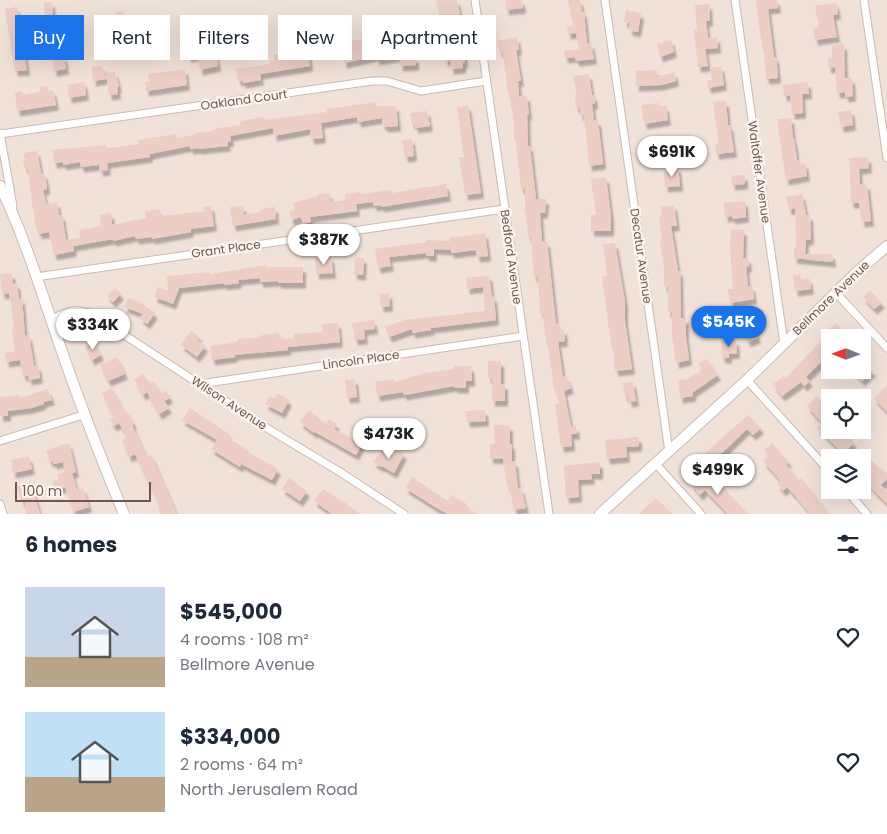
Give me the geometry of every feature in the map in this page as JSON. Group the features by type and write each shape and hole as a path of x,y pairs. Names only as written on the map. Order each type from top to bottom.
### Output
{"main road":[{"path":"0,186 36,277 84,415 124,514"},
{"name":"Bellmore Avenue","path":"600,514 747,380 887,246"}],"street":[{"name":"Bedford Avenue","path":"474,0 549,514"},
{"name":"Decatur Avenue","path":"604,0 669,452"},
{"name":"Waltoffer Avenue","path":"735,0 784,344"},
{"path":"864,0 887,158"},
{"name":"Oakland Court","path":"0,134 372,81 386,81 421,91 486,81"},
{"path":"0,134 15,220"},
{"name":"Grant Place","path":"36,277 504,209"},
{"path":"836,293 887,348"},
{"name":"Wilson Avenue","path":"51,319 74,310 81,310 92,314 270,430 340,472 404,514"},
{"name":"Lincoln Place","path":"200,384 523,336"},
{"path":"747,380 821,462"},
{"path":"0,441 84,415"},
{"path":"656,464 701,514"},
{"path":"854,499 867,514"},
{"path":"0,504 3,514"}],"shaded area":[{"path":"0,0 887,0 887,514 0,514"}],"building":[{"path":"436,0 457,0 460,15 439,15"},
{"path":"505,0 522,0 523,8 506,10"},
{"path":"568,0 580,0 582,12 584,12 587,44 591,43 594,59 576,61 575,57 565,58 564,51 579,49 576,33 568,34 567,27 573,26"},
{"path":"756,0 777,0 778,8 768,9 778,78 766,79 764,47 762,48"},
{"path":"52,2 53,14 45,15 44,3"},
{"path":"836,3 838,14 833,15 837,37 815,40 813,28 819,27 815,6"},
{"path":"709,4 710,21 706,21 708,38 717,37 718,48 705,49 708,66 698,67 694,30 697,29 695,5"},
{"path":"17,7 18,15 15,15 15,60 25,60 27,70 15,71 5,9"},
{"path":"626,10 641,13 638,32 629,30 630,23 624,22"},
{"path":"123,11 124,15 116,15 116,12"},
{"path":"517,37 519,50 516,50 521,81 518,81 519,96 527,96 529,115 527,115 528,146 530,146 536,199 546,199 545,213 540,213 542,242 547,241 556,324 558,323 559,330 564,329 565,341 558,342 563,377 566,376 571,388 564,391 571,427 576,426 577,434 571,434 572,446 561,447 555,404 560,404 552,382 543,313 540,314 538,276 534,277 531,237 528,238 525,213 525,189 521,189 516,140 514,140 513,108 511,108 510,94 508,94 503,53 500,53 497,41"},
{"path":"362,39 362,59 344,63 344,60 352,60 352,41"},
{"path":"671,40 674,52 660,57 657,44"},
{"path":"844,44 845,78 852,78 853,96 845,97 845,92 837,93 835,67 828,68 828,58 832,58 832,45"},
{"path":"273,55 278,55 278,60 309,60 310,66 260,74 261,80 243,83 242,80 238,81 236,69 270,64 270,61 274,61"},
{"path":"52,60 65,60 66,69 54,71"},
{"path":"198,60 217,60 218,66 200,70"},
{"path":"400,60 416,60 416,65 400,66"},
{"path":"465,60 465,63 463,63 463,68 451,69 450,61 445,61"},
{"path":"102,66 106,79 93,81 92,67"},
{"path":"721,66 724,85 708,88 707,81 712,80 710,68"},
{"path":"185,69 187,85 146,91 145,82 149,81 148,74"},
{"path":"657,70 657,77 674,72 676,81 661,85 636,86 636,71"},
{"path":"115,72 119,87 117,87 118,94 109,95 106,73"},
{"path":"589,74 595,104 592,104 594,120 598,120 603,164 589,166 584,115 580,115 580,108 576,108 575,97 577,97 573,76"},
{"path":"84,82 86,95 69,98 67,85"},
{"path":"808,82 809,94 802,94 803,113 792,114 790,95 784,96 783,85"},
{"path":"47,86 48,91 53,90 56,105 17,111 15,93 22,91 23,95 40,92 40,87"},
{"path":"726,101 728,125 730,125 734,152 716,154 715,144 719,144 713,102"},
{"path":"376,102 377,106 396,106 398,126 385,127 385,125 382,125 382,118 358,122 357,117 321,123 323,138 311,139 310,129 274,136 273,128 230,136 231,141 227,142 228,146 190,149 190,146 150,154 150,157 107,163 108,170 100,171 99,165 81,167 80,162 63,165 63,162 54,163 52,150 106,145 106,148 139,144 138,140 176,134 177,138 195,135 195,133 213,131 213,129 241,125 240,122 246,120 264,117 265,120 327,112 327,109"},
{"path":"659,103 659,106 666,106 668,120 644,124 641,105"},
{"path":"468,105 481,193 465,195 459,157 464,157 457,107"},
{"path":"851,110 853,125 841,127 838,112"},
{"path":"427,111 430,126 415,128 415,124 412,124 410,113"},
{"path":"791,118 797,160 800,160 800,164 805,163 807,176 786,180 777,119"},
{"path":"412,139 414,156 405,157 402,140"},
{"path":"659,145 662,155 644,160 641,150"},
{"path":"37,151 41,173 44,173 46,181 47,189 43,190 46,204 57,202 59,215 62,215 66,240 80,238 79,230 101,226 100,215 111,213 112,225 146,218 145,211 159,209 161,216 205,211 204,207 211,206 214,226 190,229 191,232 152,239 152,237 136,239 135,236 73,246 74,251 54,255 49,232 39,234 39,231 37,231 28,169 25,169 23,160 25,160 24,153"},
{"path":"868,157 869,168 859,169 860,184 867,184 871,221 862,222 859,203 851,203 849,158"},
{"path":"669,167 678,167 680,186 665,187 664,172 669,172"},
{"path":"745,175 745,184 732,185 731,176"},
{"path":"606,177 611,231 591,231 591,215 596,215 591,179"},
{"path":"446,184 448,196 381,207 381,205 374,206 373,202 356,204 357,211 310,217 311,222 303,224 301,217 291,220 289,211 295,210 293,203 318,196 318,194 329,193 331,202 345,200 345,194 392,190 392,193"},
{"path":"802,194 806,215 810,215 811,239 806,240 805,254 832,254 833,262 794,258 794,248 796,248 795,208 789,210 786,197"},
{"path":"745,201 746,217 732,219 732,216 725,217 724,203"},
{"path":"674,205 677,226 671,226 678,271 680,271 681,318 686,318 689,360 676,363 672,336 672,312 668,312 668,287 664,286 659,216 662,216 661,207"},
{"path":"243,206 244,215 260,212 260,209 275,207 276,219 233,226 230,207"},
{"path":"731,229 744,230 743,258 748,258 749,267 746,267 748,286 752,286 754,299 730,303 728,289 733,289 730,248"},
{"path":"485,233 488,256 477,257 476,250 451,253 451,250 434,249 434,256 426,256 426,253 389,257 391,266 378,268 375,249 426,242 426,240 450,241 450,238"},
{"path":"615,243 625,302 625,321 632,369 615,371 613,345 611,345 602,277 607,276 603,244"},
{"path":"331,257 333,273 316,274 315,258"},
{"path":"355,257 364,258 363,275 354,274"},
{"path":"266,265 266,267 303,267 303,283 260,282 260,278 238,280 239,283 179,288 173,304 154,297 158,287 168,291 167,276 210,272 210,274"},
{"path":"12,273 13,284 17,283 19,299 22,298 25,336 29,335 34,366 38,365 40,378 29,380 28,375 23,376 20,360 6,362 5,353 15,352 12,326 14,326 9,293 2,294 0,274"},
{"path":"800,274 801,279 809,278 811,289 795,291 793,275"},
{"path":"489,275 492,297 494,296 496,320 431,328 431,330 412,333 412,329 389,337 385,327 405,320 485,311 483,287 467,289 466,278"},
{"path":"115,288 121,294 113,302 107,296"},
{"path":"870,290 882,303 874,309 863,297"},
{"path":"389,293 390,306 381,307 379,294"},
{"path":"128,298 140,302 155,313 147,324 140,318 143,314 124,307"},
{"path":"374,320 375,329 364,330 365,339 355,340 352,323"},
{"path":"751,320 758,338 748,342 740,324"},
{"path":"338,323 340,342 288,347 288,350 234,355 235,357 212,360 210,346 237,342 237,339 260,337 268,334 279,333 280,339 294,338 294,334 323,332 322,324"},
{"path":"836,323 842,329 829,329"},
{"path":"191,331 199,336 197,340 205,346 197,357 181,345"},
{"path":"736,340 737,353 729,354 729,358 722,358 721,341"},
{"path":"94,342 101,355 92,360 85,347"},
{"path":"820,342 821,362 806,377 810,381 804,386 801,382 782,396 773,384 784,376 786,378"},
{"path":"117,357 125,374 108,381 100,365"},
{"path":"707,359 718,375 693,392 693,396 680,398 678,380 688,379 702,370 698,364"},
{"path":"488,361 501,361 501,384 505,384 505,401 492,401 492,378 488,378"},
{"path":"454,366 471,366 472,381 466,381 466,388 455,388 454,386 404,395 403,392 377,396 375,382 394,379 394,382 426,373 454,369"},
{"path":"143,374 149,383 154,381 161,394 166,391 170,398 164,401 169,408 159,414 147,392 143,395 134,379"},
{"path":"355,379 357,397 347,398 345,380"},
{"path":"633,382 636,401 629,402 628,396 625,397 623,383"},
{"path":"887,385 887,412 874,398"},
{"path":"112,388 123,411 126,410 134,424 132,425 146,457 151,455 177,514 161,514 158,508 160,507 135,454 129,457 122,440 128,438 119,423 114,426 110,420 114,417 102,393"},
{"path":"48,389 52,400 31,408 8,411 8,416 0,416 0,397 19,395 20,398"},
{"path":"278,393 289,400 282,413 265,404 270,396 274,399"},
{"path":"817,396 821,400 821,422 807,406"},
{"path":"190,408 229,434 227,437 248,452 278,469 272,480 241,464 240,467 211,449 217,440 182,420"},
{"path":"309,410 326,424 329,419 337,424 334,429 362,444 356,455 314,433 300,422"},
{"path":"485,410 486,421 467,422 466,411"},
{"path":"748,415 761,428 753,435 747,429 721,454 726,459 717,468 704,454"},
{"path":"821,424 821,432 817,428"},
{"path":"494,425 510,425 512,462 515,461 518,489 521,488 526,508 514,510 509,486 507,486 503,459 490,458 490,444 495,444"},
{"path":"639,437 639,446 626,447 627,457 607,459 605,440"},
{"path":"828,439 850,439 854,443 847,449 839,449"},
{"path":"69,443 76,472 72,473 77,490 83,488 89,507 73,512 65,487 55,490 53,482 58,480 57,474 65,472 63,462 54,464 53,461 50,462 46,450"},
{"path":"772,443 789,462 786,464 799,480 801,478 830,514 810,514 787,487 783,491 777,484 781,481 763,461 768,456 764,450"},
{"path":"384,448 393,455 396,449 404,454 394,473 373,462"},
{"path":"29,456 32,469 13,473 11,460"},
{"path":"871,460 887,473 887,479 881,485 887,491 887,504 871,487"},
{"path":"600,462 600,474 591,474 592,479 578,480 579,497 566,498 564,466"},
{"path":"703,473 718,490 722,486 748,514 728,514 705,490 700,495 691,484"},
{"path":"412,477 448,501 451,495 467,504 466,507 477,514 448,514 435,507 405,488"},
{"path":"289,478 307,491 300,501 282,489"},
{"path":"31,482 40,514 26,514 25,501 22,502 17,486"},
{"path":"323,489 360,514 332,514 314,501"},
{"path":"656,498 672,514 639,514"}]}
